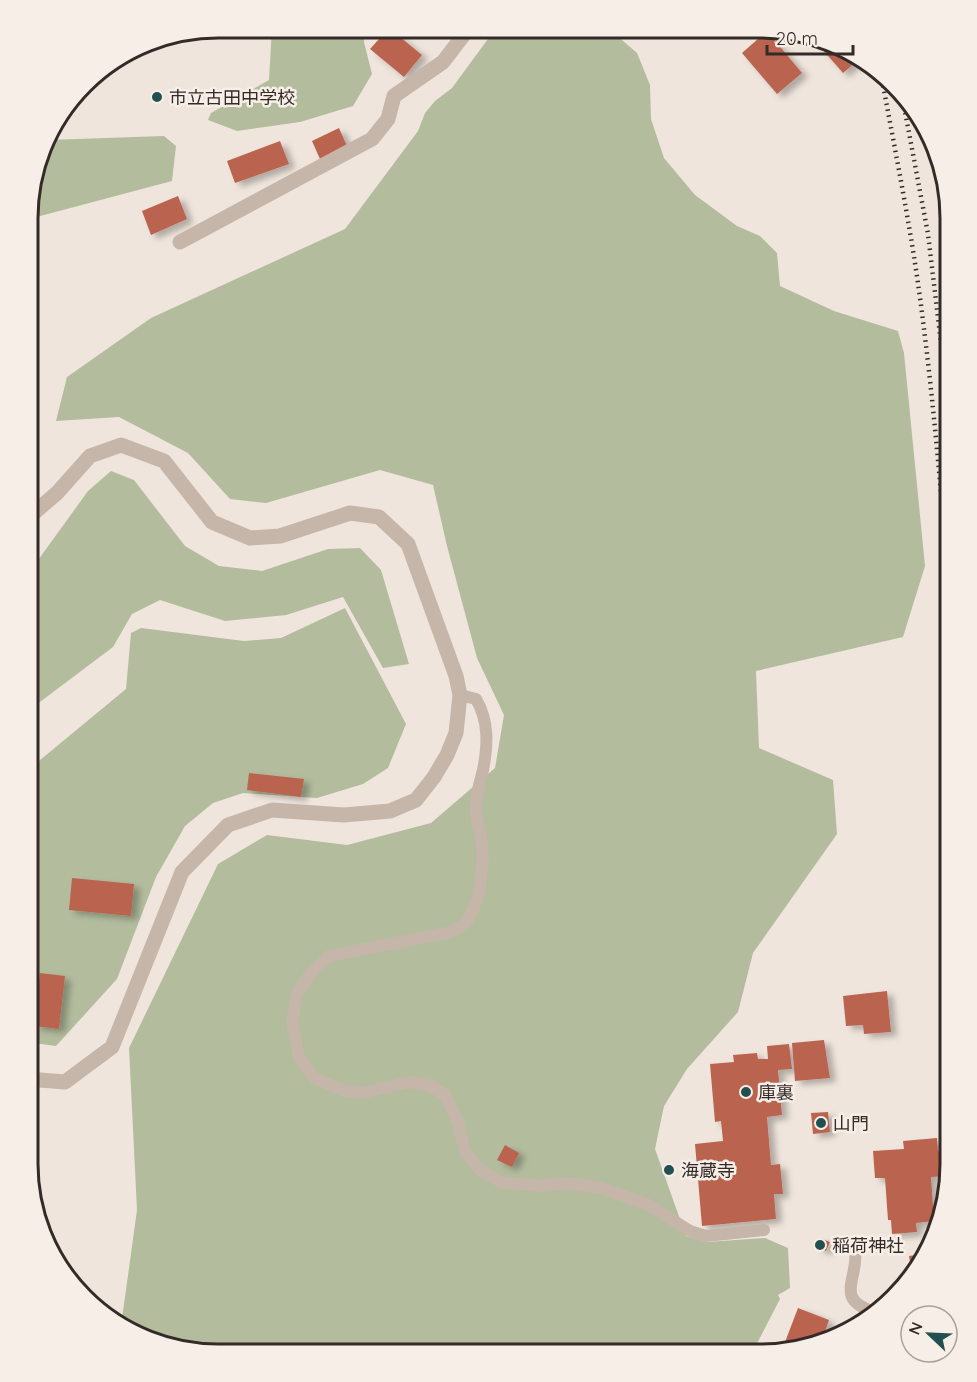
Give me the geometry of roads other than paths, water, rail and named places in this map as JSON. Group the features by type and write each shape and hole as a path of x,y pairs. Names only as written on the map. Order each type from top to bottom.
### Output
{"street":[{"path":"180,242 372,139 388,119 393,96 443,62 461,38"},
{"path":"38,509 57,493 90,456 121,446 164,461 212,522 250,538 280,536 350,513 380,517 408,544 456,676 460,695 456,733 447,755 416,800 390,811 344,815 272,810 228,825 182,872 112,1047 65,1082 38,1080"}],"lane":[{"path":"460,695 476,699 483,711 486,726 486,749 476,806 483,856 482,880 475,902 466,922 460,928 446,933 329,956 311,973 297,993 292,1023 298,1058 314,1078 342,1090 362,1093 409,1082 431,1086 445,1095 458,1122 465,1152 480,1170 501,1182 541,1186 567,1184 601,1188 649,1205 690,1231 706,1236 764,1230"},
{"path":"855,1251 850,1290 854,1302 866,1309"}],"railway":[{"path":"883,87 919,290 940,485"},
{"path":"905,113 928,234 940,333"}],"place":[{"name":"市立古田中学校","path":"157,97"},
{"name":"庫裏","path":"746,1092"},
{"name":"山門","path":"821,1123"},
{"name":"海蔵寺","path":"669,1170"},
{"name":"稲荷神社","path":"820,1245"}]}
